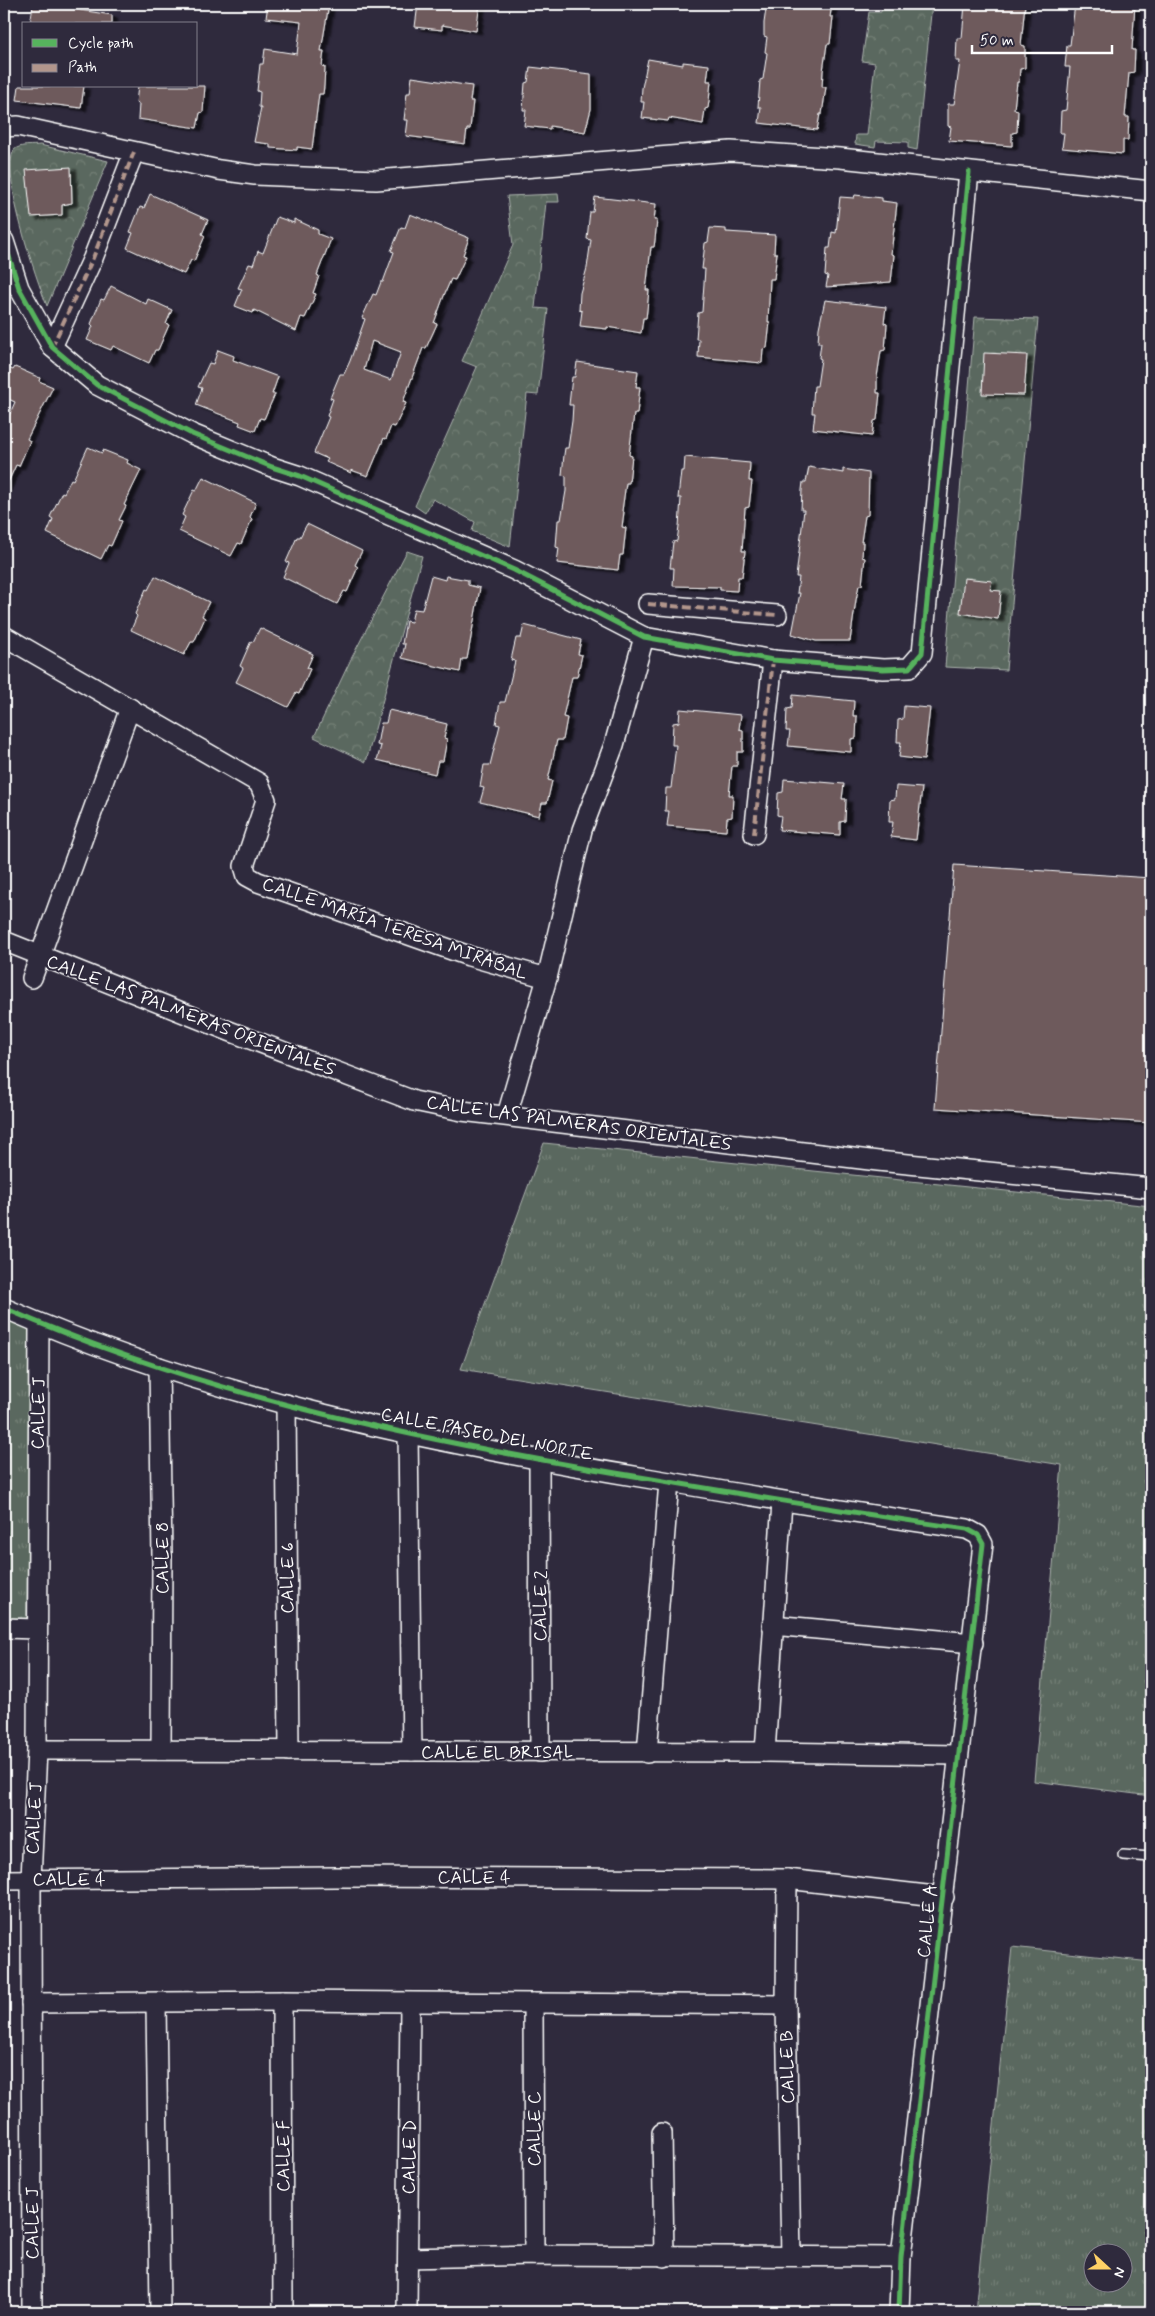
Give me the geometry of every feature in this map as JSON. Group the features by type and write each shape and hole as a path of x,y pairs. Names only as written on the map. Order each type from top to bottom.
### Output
{"street":[{"path":"4,127 18,126 134,152 255,175 376,180 731,151 840,158 1151,191"},
{"path":"52,347 93,258 134,152"},
{"path":"4,241 19,288 52,347 96,385 192,434 272,467 300,476 514,570 644,637 774,660 883,669 908,668 922,653 969,172"},
{"path":"648,604 777,615"},
{"name":"CALLE MARÍA TERESA MIRABAL","path":"4,636 259,782 266,800 244,866 248,876 258,882 470,956 547,978"},
{"path":"506,1115 547,978 582,830 616,740 644,637"},
{"path":"754,834 774,660"},
{"path":"32,978 130,708"},
{"name":"CALLE LAS PALMERAS ORIENTALES","path":"4,941 414,1100 462,1111 878,1161 1151,1188"},
{"name":"CALLE PASEO DEL NORTE","path":"4,1308 39,1324 159,1367 286,1404 408,1433 539,1461 782,1502 967,1529 978,1535"},
{"name":"CALLE J","path":"32,2312 31,1879 37,1750 36,1628 39,1324"},
{"name":"CALLE 8","path":"159,1367 162,1556 161,1750"},
{"name":"CALLE 6","path":"286,1404 289,1751"},
{"path":"408,1433 412,1751"},
{"name":"CALLE 2","path":"539,1461 540,1752"},
{"path":"647,1753 669,1482"},
{"path":"765,1752 772,1625 782,1502"},
{"name":"CALLE A","path":"898,2312 901,2257 944,1897 958,1755 973,1642 983,1544 978,1535"},
{"path":"772,1625 973,1642"},
{"path":"4,1628 36,1628"},
{"name":"CALLE EL BRISAL","path":"37,1750 765,1752 958,1755"},
{"name":"CALLE 4","path":"4,1880 514,1877 787,1879 944,1897"},
{"name":"CALLE B","path":"787,1879 786,2005 791,2256"},
{"path":"32,2002 282,2001 786,2005"},
{"name":"CALLE F","path":"282,2001 283,2312"},
{"name":"CALLE D","path":"407,2312 410,2002"},
{"path":"156,2003 160,2312"},
{"name":"CALLE C","path":"533,2003 534,2255"},
{"path":"662,2133 664,2257"},
{"path":"408,2258 534,2255 901,2257"}],"lane":[{"path":"1123,1854 1151,1858"}],"green space":[{"path":"882,4 932,4 917,150 908,148 908,142 876,141 875,147 855,144 856,135 867,135 875,63 862,61 869,12 881,12"},
{"path":"40,145 108,161 47,306 28,251 15,203 11,162 14,150 17,148"},
{"path":"558,194 559,202 546,202 535,308 548,309 538,395 527,394 510,547 472,531 475,522 433,499 425,513 415,506 477,367 462,361 513,245 507,196"},
{"path":"975,317 1038,319 1006,670 945,667"},
{"path":"407,551 422,556 366,762 314,737 351,659"},
{"path":"544,1143 1151,1206 1151,1796 1034,1781 1062,1465 461,1369"},
{"path":"4,1319 29,1329 27,1620 4,1619"},
{"path":"1012,1947 1151,1962 1151,2312 975,2312"}],"building":[{"path":"53,4 80,7 80,10 112,15 112,22 30,22 33,6 52,8"},
{"path":"268,4 329,4 321,51 324,51 322,66 325,67 324,86 323,94 319,94 312,149 297,147 297,150 270,148 270,144 254,142 261,107 259,107 260,92 257,91 260,64 263,64 265,49 297,54 301,22 266,18"},
{"path":"418,4 480,4 476,31 442,25 442,30 415,27"},
{"path":"770,4 832,4 830,17 833,17 830,44 827,44 823,71 822,87 826,87 822,114 820,114 817,130 759,123 761,107 758,107 760,80 763,79 767,53 765,52 767,37 764,36 764,23 766,9 769,9"},
{"path":"965,4 1025,4 1021,45 1025,46 1025,68 1020,69 1019,82 1017,82 1014,109 1018,110 1017,132 1012,133 1012,146 949,141 951,127 948,126 948,104 954,104 960,61 956,61 957,38 962,38"},
{"path":"1075,4 1135,4 1132,50 1135,50 1134,72 1129,73 1125,117 1129,117 1128,140 1123,140 1123,154 1062,148 1064,133 1060,133 1061,111 1066,110 1070,67 1065,67"},
{"path":"648,59 683,65 683,62 709,65 707,81 711,81 709,101 708,108 705,109 703,124 669,118 668,121 642,118 644,102 641,102 642,88"},
{"path":"530,67 591,74 591,109 585,132 550,126 550,129 524,126 526,110 523,110 525,83 528,82"},
{"path":"412,77 472,86 470,101 473,101 470,129 467,129 465,144 406,136 408,120 404,120 407,93 410,93"},
{"path":"19,86 22,86 22,88 84,88 81,108 17,100"},
{"path":"198,86 205,86 203,112 200,113 197,128 138,119 139,104 136,103 138,88 198,88"},
{"path":"71,167 72,203 62,205 62,215 31,217 26,170"},
{"path":"150,194 208,220 202,234 205,236 194,261 191,260 184,274 127,248 133,233 130,232 140,207 144,208"},
{"path":"855,195 882,198 882,201 897,203 891,254 894,255 891,282 826,287 828,276 825,275 827,248 830,248 832,232 836,233 840,197 854,198"},
{"path":"595,197 656,204 654,220 657,220 655,240 654,247 651,247 646,290 649,290 647,310 646,318 643,318 641,333 607,327 607,329 580,326 582,311 579,310 580,293 587,268 591,240 587,239 589,220 590,212 593,212"},
{"path":"410,214 469,238 463,255 466,256 455,280 451,279 445,293 434,323 437,324 426,348 423,348 403,402 406,403 395,427 391,426 386,439 384,438 368,476 351,470 351,473 326,462 328,459 314,453 329,417 327,416 333,399 330,398 340,374 344,374 350,361 365,319 362,318 373,294 376,295 381,282 383,282 394,252 391,251 401,227 405,228","holes":["372,341 401,352 391,380 364,370"]},
{"path":"277,217 294,223 294,219 318,230 318,234 331,239 317,275 319,276 313,293 316,294 305,318 301,317 296,331 254,310 253,313 235,306 242,289 238,288 249,264 253,265 258,251 263,253"},
{"path":"710,228 726,229 726,232 775,235 774,253 777,253 774,279 770,279 768,322 770,322 767,348 763,349 762,363 698,357 699,339 696,339 698,313 702,312 705,269 702,269 705,243 708,242"},
{"path":"111,286 146,304 148,299 172,310 166,324 169,325 158,350 155,350 149,363 113,346 111,350 87,340 101,299 104,300"},
{"path":"825,300 886,307 884,323 887,324 885,350 881,351 877,377 877,393 880,393 877,420 874,421 872,436 813,429 815,413 812,413 814,386 817,386 821,359 819,358 821,343 818,343 819,328"},
{"path":"218,350 234,356 233,360 278,377 272,394 275,394 264,419 260,418 255,431 239,425 240,422 196,405 202,388 198,387 209,363 213,364"},
{"path":"984,353 1027,355 1024,395 982,394"},
{"path":"577,362 638,371 636,387 640,387 637,414 634,414 629,455 632,456 629,483 626,483 622,511 624,512 622,527 626,528 623,555 620,555 618,570 557,563 559,548 556,547 558,520 561,520 566,491 566,476 562,475 565,448 568,448 572,421 573,405 569,405 572,377 575,377"},
{"path":"4,366 13,370 15,367 40,378 39,381 53,387 27,439 30,441 19,466 16,465 4,491 4,427 15,402 4,397"},
{"path":"88,447 102,453 103,450 128,460 127,463 141,470 124,505 126,506 119,520 122,521 111,546 108,545 101,559 47,533 53,519 50,517 62,492 64,493 71,479 73,480"},
{"path":"685,457 750,463 749,481 752,481 749,507 745,508 742,551 745,551 742,577 738,577 737,591 720,590 720,587 673,586 674,568 670,568 673,542 677,541 679,527 681,498 678,498 681,471 684,471"},
{"path":"809,467 843,473 843,469 869,473 868,515 865,516 861,542 863,542 862,557 865,558 862,585 859,585 850,641 816,641 792,634 800,593 797,593 799,577 796,577 804,510 801,510 802,490"},
{"path":"203,477 256,503 250,517 252,519 241,544 238,543 231,556 179,531 185,517 182,515 194,490 196,491"},
{"path":"307,524 362,551 355,565 358,567 347,592 344,591 337,604 283,577 289,563 286,562 297,537 300,537"},
{"path":"155,576 209,602 202,616 205,618 194,642 191,642 184,655 131,630 137,616 135,614 146,589 148,590"},
{"path":"431,576 445,580 446,576 468,580 468,585 480,588 467,659 462,659 460,672 402,658 405,644 402,644 406,621 411,622 414,609 422,610"},
{"path":"964,578 992,581 990,590 1001,591 998,619 960,613"},
{"path":"524,625 581,640 578,654 582,655 577,677 572,677 563,717 567,718 563,740 557,740 548,780 552,781 547,803 542,803 539,816 480,802 484,788 480,787 484,765 490,765 500,725 496,724 500,702 505,702 515,661 511,660 516,638 521,638"},
{"path":"260,628 313,654 307,668 310,669 299,694 296,693 288,707 236,682 243,668 240,666 251,641 253,642"},
{"path":"793,695 854,701 853,716 857,716 856,738 851,739 851,752 788,746 790,731 786,731 787,709 792,708"},
{"path":"904,706 930,708 924,760 899,757 901,742 897,742 898,720 903,719"},
{"path":"680,709 741,715 739,729 743,730 743,752 737,752 737,766 732,766 729,795 733,795 732,817 727,818 726,831 667,826 669,811 665,811 666,788 671,788 676,745 672,745 673,723 679,722"},
{"path":"389,710 447,724 444,738 447,739 443,761 438,761 435,774 377,760 381,746 377,745 381,723 386,723"},
{"path":"784,779 844,784 842,799 846,799 845,821 840,822 840,835 779,830 781,816 777,815 778,793 783,792"},
{"path":"896,786 922,788 916,840 891,837 893,822 889,822 890,800 895,799"},
{"path":"954,865 1151,878 1151,1123 935,1108"}],"marked path":[{"path":"52,347 93,258 134,152"},
{"path":"648,604 777,615"},
{"path":"754,834 773,660"}],"cycle path":[{"path":"4,241 19,288 52,347 97,385 192,434 272,467 300,476 514,570 644,637 773,660 883,669 909,668 922,653 969,172"},
{"path":"4,1308 82,1340 161,1368 322,1414 487,1450 731,1492 967,1529 978,1535 983,1544 901,2257 899,2312"}]}
